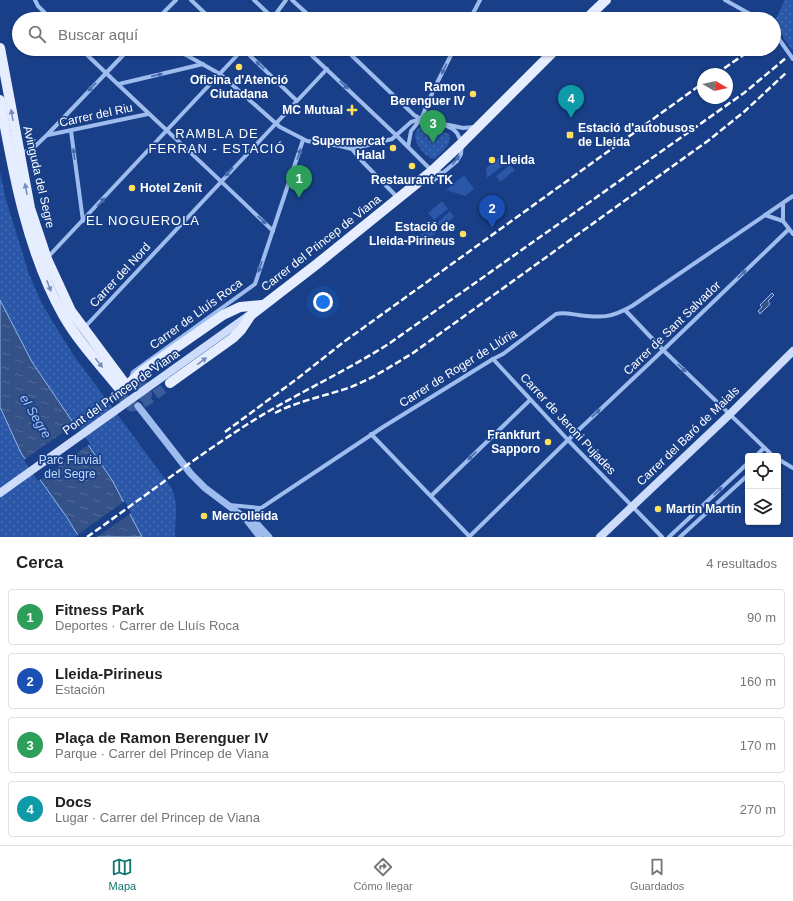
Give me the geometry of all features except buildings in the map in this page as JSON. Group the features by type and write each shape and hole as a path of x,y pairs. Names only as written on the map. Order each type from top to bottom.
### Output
{"main road":[{"path":"593,12 606,0"},
{"name":"Avinguda del Segre","path":"0,48 23,210 37,255 51,292 64,316 127,385"},
{"name":"Carrer del Princep de Viana","path":"236,325 317,264 432,171 549,56"},
{"name":"Avinguda del Segre","path":"0,100 30,208 47,259 79,331"},
{"path":"127,385 144,370 223,315 240,307 262,305"},
{"path":"170,383 233,338 241,330 251,315"},
{"name":"Pont del Príncep de Viana","path":"0,493 236,325"},
{"name":"Carrer del Baró de Maials","path":"600,537 730,414 793,351"}],"street":[{"path":"35,0 44,12"},
{"path":"164,12 176,0"},
{"path":"191,0 204,12"},
{"path":"254,0 265,12"},
{"path":"277,12 286,0"},
{"path":"292,0 305,12"},
{"path":"474,12 480,0"},
{"path":"725,0 747,12"},
{"path":"781,42 793,58"},
{"path":"89,56 148,114 273,230"},
{"path":"15,154 31,150 122,56"},
{"path":"186,56 220,74 275,123 303,140 352,148 392,139 411,122 421,119 432,120 456,131 462,143"},
{"path":"47,259 237,56"},
{"path":"250,56 296,100 327,69"},
{"path":"313,56 396,134 432,171 443,173"},
{"path":"352,56 414,115 421,119"},
{"path":"408,148 411,131 421,119 450,56"},
{"path":"119,84 203,64"},
{"name":"Carrer del Nord","path":"79,331 296,100"},
{"name":"Carrer del Riu","path":"47,135 148,114"},
{"path":"441,124 448,124 467,129 482,122"},
{"path":"70,131 83,221"},
{"name":"Carrer de Lluís Roca","path":"127,385 133,372 255,284 303,140"},
{"name":"Carrer del Princep de Viana","path":"421,180 430,183 458,160 462,152 462,143"},
{"path":"352,148 360,159 398,199"},
{"name":"Carrer de Roger de Llúria","path":"245,518 371,434 503,354 558,313 601,317 618,314 793,196"},
{"path":"783,203 783,221"},
{"path":"765,215 783,221 793,234"},
{"name":"Carrer de Sant Salvador","path":"469,537 568,440 789,229"},
{"path":"625,310 663,350 768,453"},
{"name":"Carrer de Jeroni Pujades","path":"493,359 530,400 662,537"},
{"path":"430,496 530,400"},
{"path":"138,406 191,474 205,488 224,503 245,518 257,524 269,537"},
{"path":"371,434 469,537"},
{"path":"759,453 764,448"},
{"path":"781,461 793,468"},
{"path":"669,537 745,466"},
{"path":"680,537 745,478"},
{"path":"224,503 260,508"},
{"path":"245,518 260,537"}],"green space":[{"path":"785,0 793,0 793,51 781,34 781,12 779,12"},
{"path":"426,125 449,134 450,138 448,145 435,159 430,158 421,150 415,138 416,132 419,128"},
{"path":"501,156 507,162 487,178 486,168"},
{"path":"510,165 515,170 500,182 496,176"},
{"name":"Parc Fluvial del Segre","path":"0,172 6,200 29,274 42,304 72,353 171,487 176,505 175,537 0,537"},
{"path":"464,175 474,189 465,196 446,190"},
{"path":"442,201 448,209 434,220 428,213"},
{"path":"450,211 454,217 441,228 437,223"},
{"path":"430,228 436,233 422,244 420,235"}],"water":[{"path":"772,293 774,295 768,301 770,304 760,314 758,311 762,307 760,305"},
{"name":"el Segre","path":"0,300 32,362 112,480 142,537 79,537 66,516 21,453 0,407"}],"pier":[{"path":"76,423 90,444 38,481 24,460"},
{"path":"125,501 131,513 97,537 76,537 76,536"}],"tunnel":[{"path":"144,402 147,394 144,386 136,382 129,382 125,386 123,398 126,404 131,406 139,405 146,401 170,383"}],"railway":[{"path":"725,68 742,56"},
{"path":"87,537 237,431 275,407 390,343 744,93 786,58"},
{"path":"275,413 300,403 352,387 413,353 709,140 745,111 787,72"},
{"path":"225,432 345,341 697,87"}],"place":[{"name":"Oficina d'Atenció Ciutadana","path":"239,67"},
{"name":"Ramon Berenguer IV","path":"473,94"},
{"name":"MC Mutual","path":"352,110"},
{"name":"Docs","path":"571,118"},
{"name":"Estació d'autobusos de Lleida","path":"570,135"},
{"name":"Plaça de Ramon Berenguer IV","path":"433,143"},
{"name":"Supermercat Halal","path":"393,148"},
{"name":"Lleida","path":"492,160"},
{"name":"Restaurant TK","path":"412,166"},
{"name":"Hotel Zenit","path":"132,188"},
{"name":"Fitness Park","path":"299,198"},
{"name":"Lleida-Pirineus","path":"492,228"},
{"name":"Estació de Lleida-Pirineus","path":"463,234"},
{"name":"Frankfurt Sapporo","path":"548,442"},
{"name":"Martín Martín","path":"658,509"},
{"name":"Mercolleida","path":"204,516"}],"district":[{"name":"RAMBLA DE FERRAN - ESTACIÓ","path":"217,140"},
{"name":"EL NOGUEROLA","path":"143,220"}]}
